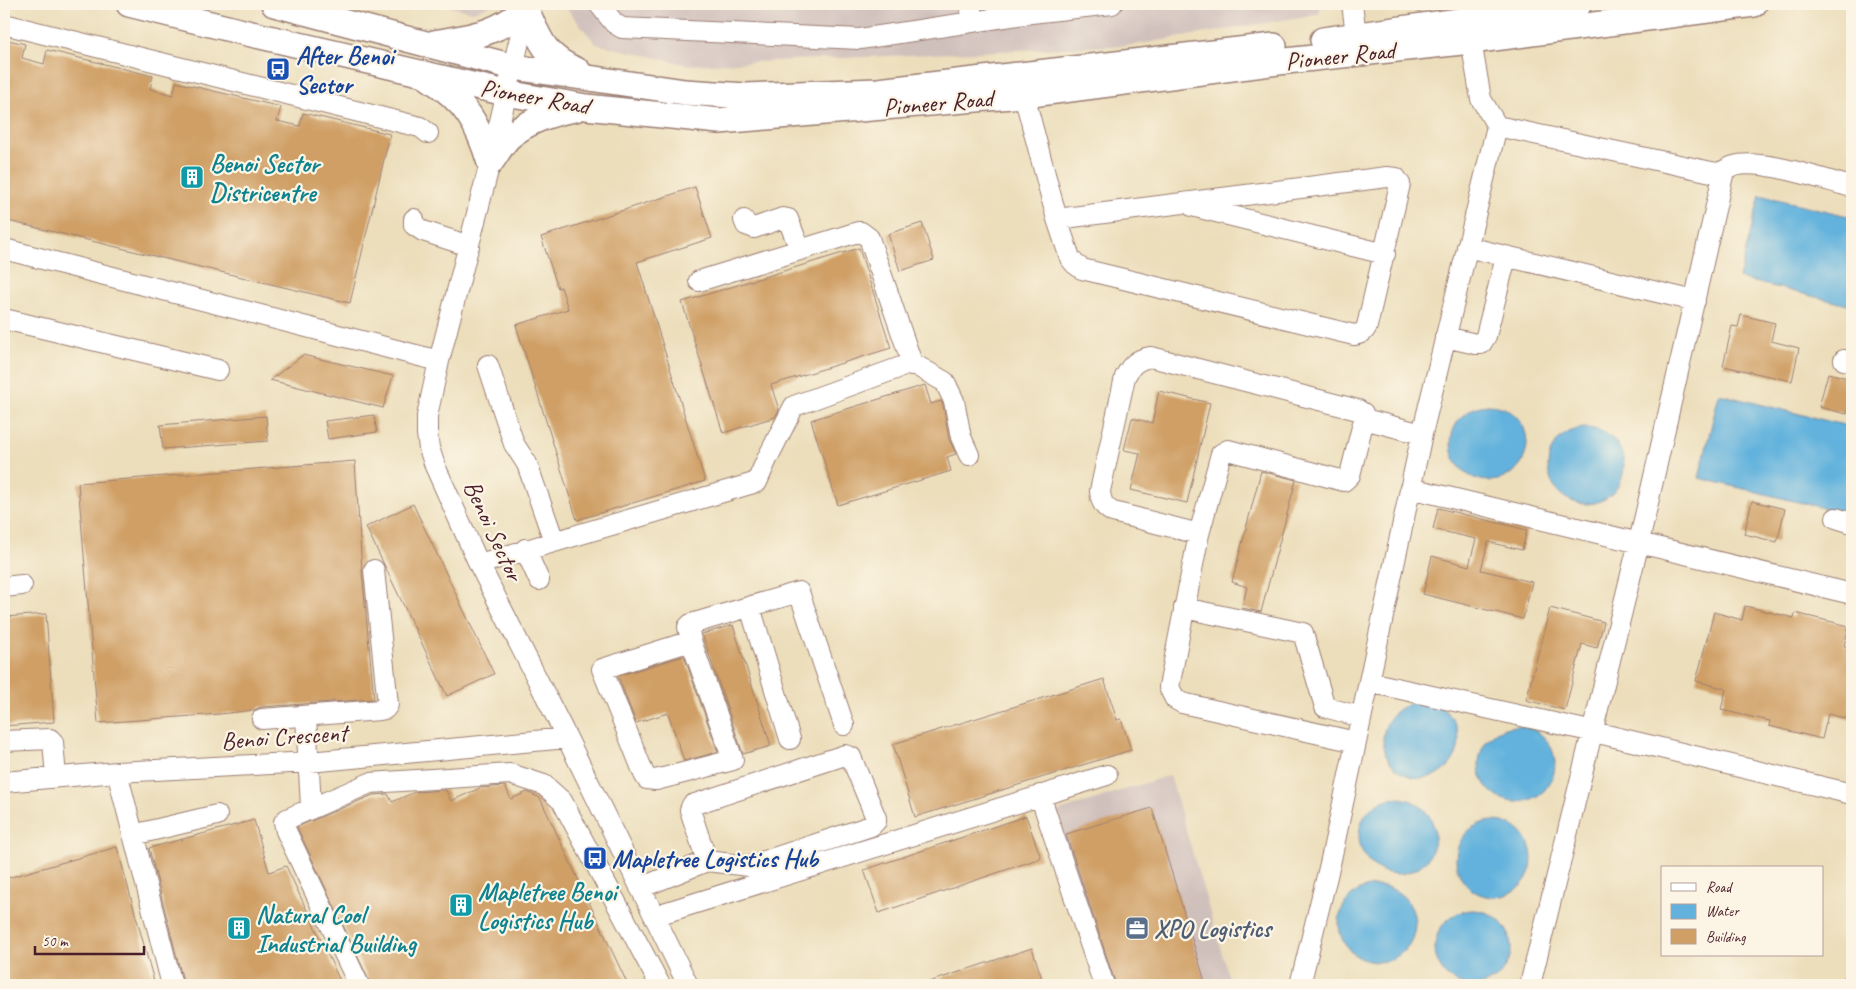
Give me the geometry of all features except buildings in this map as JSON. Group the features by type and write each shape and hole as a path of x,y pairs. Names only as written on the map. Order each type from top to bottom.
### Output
{"main road":[{"name":"Pioneer Road","path":"129,4 247,34 506,93 586,107 719,120 1357,45 1471,21 1579,4"},
{"name":"Pioneer Road","path":"274,4 513,67 685,92 746,96 1017,85"},
{"name":"Pioneer Road","path":"1471,21 1754,4"},
{"path":"426,44 485,34 501,27 527,6 536,31 549,54 563,65 606,80"},
{"path":"421,73 447,89 460,102 475,122 490,163"},
{"path":"490,163 508,138 535,120 553,113 586,107"}],"street":[{"path":"599,4 614,23 622,28 849,39 860,39 972,13 1112,4"},
{"path":"1352,4 1357,45"},
{"name":"Benoi Sector","path":"527,6 490,163 439,361 427,416 429,448 479,564 688,985"},
{"path":"1300,985 1330,864 1422,434 1497,126 1481,99 1471,21"},
{"path":"4,24 420,127 428,133"},
{"path":"1017,85 1057,219 1070,258 1082,268 1354,335 1359,334 1364,332 1367,326 1400,184 1396,178 1387,177 1057,219"},
{"path":"1497,126 1716,172 1735,166 1757,165 1852,187"},
{"path":"1530,985 1594,732 1724,171"},
{"path":"1181,204 1385,254"},
{"path":"744,220 746,225 754,228 783,218 788,219 800,250"},
{"path":"414,219 414,225 423,231 469,246"},
{"path":"700,281 858,232 866,235 872,247 912,363 945,382 954,401 961,437 969,456"},
{"path":"1467,248 1695,301"},
{"path":"4,249 439,361"},
{"path":"1445,337 1481,344 1486,336 1506,257"},
{"path":"4,319 218,370"},
{"path":"1199,534 1113,512 1107,509 1101,498 1100,491 1125,377 1134,363 1142,358 1151,357 1358,410 1363,413 1364,419 1350,475 1344,481 1228,450 1224,452 1219,460 1199,534 1169,680 1171,693 1175,699 1182,703 1356,742"},
{"path":"479,564 757,482 794,406 912,363"},
{"path":"488,365 514,444 526,464 554,541"},
{"path":"1364,419 1422,434"},
{"path":"1410,488 1852,594"},
{"path":"525,549 539,580"},
{"path":"262,719 380,710 388,706 374,570"},
{"path":"691,641 602,669 644,774 652,780 733,760 691,641 688,628 691,624 799,592 844,725"},
{"path":"750,607 790,739"},
{"path":"1184,608 1303,633 1325,707 1361,717"},
{"path":"1369,682 1594,732 1852,794"},
{"path":"306,716 311,807"},
{"path":"4,741 47,738 52,740 56,777"},
{"name":"Benoi Crescent","path":"4,782 117,772 308,762 567,738"},
{"path":"640,888 706,861 749,866 871,826 876,821 876,818 852,757 845,755 692,805 690,810 706,861"},
{"path":"117,772 172,985"},
{"path":"359,985 284,826 287,819 370,783 510,774 544,785 562,801 660,985"},
{"path":"654,916 1107,775"},
{"path":"1040,796 1104,985"},
{"path":"133,835 217,815"}],"shaded area":[{"path":"439,4 494,4 473,12"},
{"path":"563,4 1321,4 1319,14 1134,45 689,65 596,44"},
{"path":"1170,775 1231,985 1095,985 1047,815"}],"water":[{"path":"1760,195 1852,217 1852,306 1739,278"},
{"path":"1719,394 1852,427 1852,515 1699,478"},
{"path":"1489,405 1504,408 1516,416 1524,428 1527,443 1524,458 1516,470 1504,478 1489,481 1474,478 1462,470 1454,458 1451,443 1454,428 1462,416 1474,408"},
{"path":"1586,428 1601,431 1613,439 1621,451 1624,466 1621,481 1613,493 1601,501 1586,504 1571,501 1559,493 1551,481 1548,466 1551,451 1559,439 1571,431"},
{"path":"1421,702 1436,705 1448,713 1456,725 1459,740 1456,755 1448,767 1436,775 1421,778 1406,775 1394,767 1386,755 1383,740 1386,725 1394,713 1406,705"},
{"path":"1517,726 1532,729 1544,737 1552,749 1555,764 1552,779 1544,791 1532,799 1517,802 1502,799 1490,791 1482,779 1479,764 1482,749 1490,737 1502,729"},
{"path":"1397,798 1412,801 1424,809 1432,821 1435,836 1432,851 1424,863 1412,871 1397,874 1382,871 1370,863 1362,851 1359,836 1362,821 1370,809 1382,801"},
{"path":"1494,821 1509,824 1521,832 1529,844 1532,859 1529,874 1521,886 1509,894 1494,897 1479,894 1467,886 1459,874 1456,859 1459,844 1467,832 1479,824"},
{"path":"1377,886 1392,889 1404,897 1412,909 1415,924 1412,939 1404,951 1392,959 1377,962 1362,959 1350,951 1342,939 1339,924 1342,909 1350,897 1362,889"},
{"path":"1473,910 1488,913 1500,921 1508,933 1511,948 1508,963 1500,975 1488,983 1473,986 1458,983 1446,975 1438,963 1435,948 1438,933 1446,921 1458,913"}],"place":[{"name":"After Benoi Sector","path":"278,69"},
{"name":"Benoi Sector Districentre","path":"192,177"},
{"name":"Mapletree Logistics Hub","path":"595,858"},
{"name":"Mapletree Benoi Logistics Hub","path":"461,905"},
{"name":"Natural Cool Industrial Building","path":"239,928"},
{"name":"XPO Logistics","path":"1137,928"}]}
